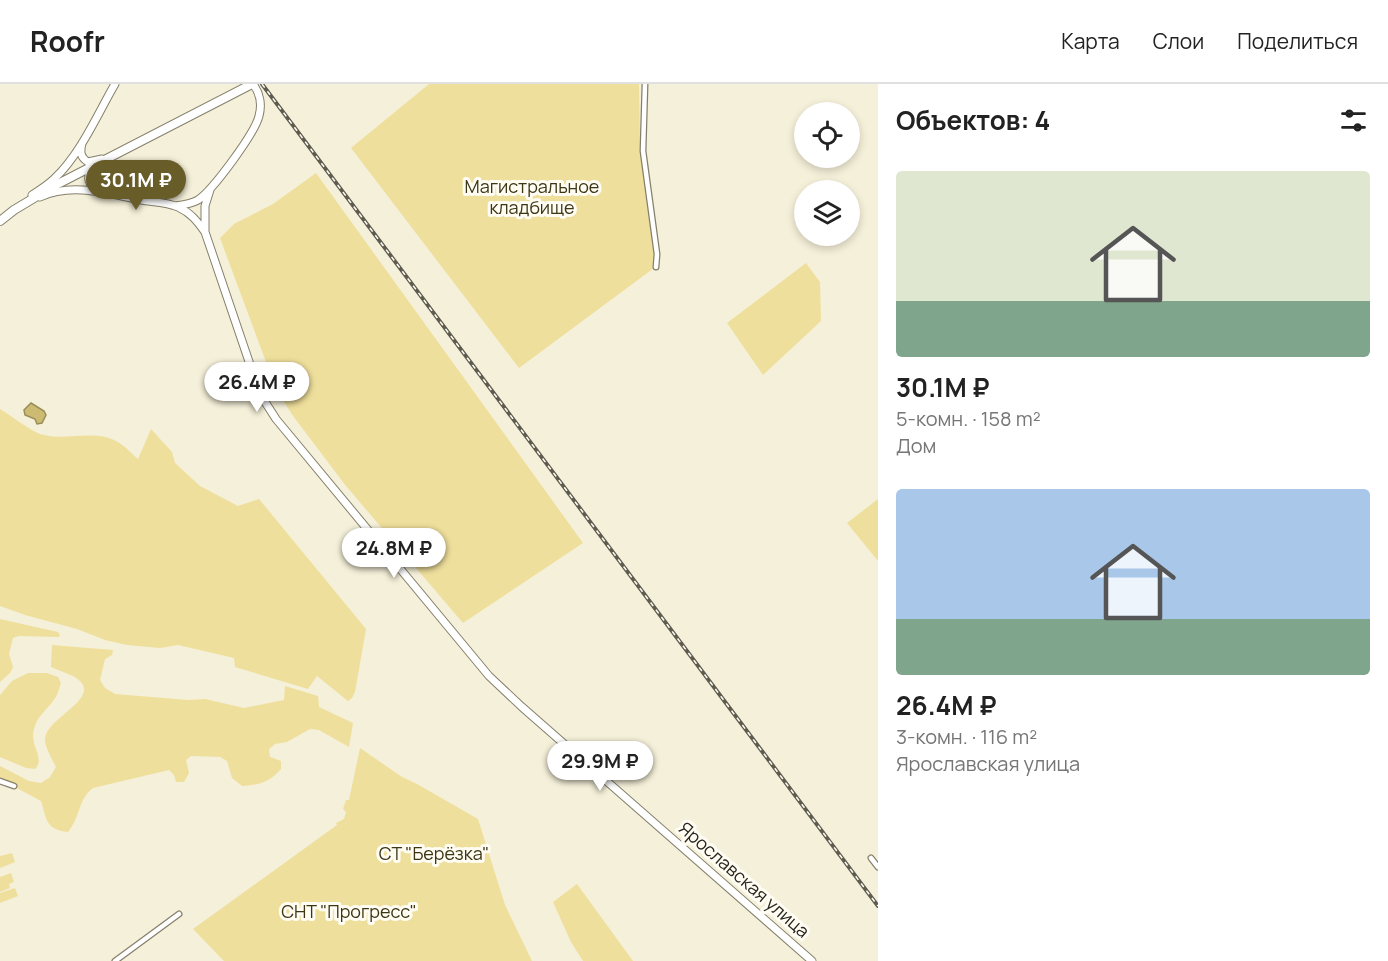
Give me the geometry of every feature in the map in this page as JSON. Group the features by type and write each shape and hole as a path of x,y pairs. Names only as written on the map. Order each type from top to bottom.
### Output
{"highway":[{"path":"0,221 14,210 113,154 253,84"}],"main road":[{"path":"14,210 54,178 83,141 115,84"},
{"path":"176,206 190,204 210,189 257,122 260,101 253,84"},
{"path":"83,141 81,156 88,162 113,154"},
{"path":"101,192 92,186 88,176 93,167 113,154"},
{"path":"205,232 206,206 210,189"},
{"path":"14,210 46,194 62,190 101,192 176,206 189,213 205,232"},
{"name":"Ярославская улица","path":"205,232 260,394 276,419 489,676 812,961"}],"street":[{"path":"645,84 643,152 658,261 656,267"},
{"path":"0,781 14,786"},
{"path":"871,858 878,867"},
{"path":"115,961 179,914"}],"green space":[{"name":"Магистральное кладбище","path":"429,84 639,84 640,147 656,263 654,268 519,368 351,148"},
{"path":"316,173 583,543 463,623 346,486 293,416 276,389 220,238 234,224 273,204"},
{"path":"806,263 820,282 821,321 763,375 727,323"},
{"path":"0,409 40,434 59,437 98,436 107,438 125,447 138,459 151,429 172,452 175,463 200,486 238,506 259,499 366,629 352,698 348,701 317,676 308,689 235,667 234,658 178,645 160,648 127,645 0,606"},
{"path":"878,499 878,561 847,523"},
{"path":"0,619 58,632 60,635 59,637 19,636 13,638 9,654 13,667 0,682"},
{"path":"52,645 113,650 112,655 105,659 100,680 105,688 115,694 188,700 205,699 244,708 284,700 285,686 318,696 319,707 353,723 349,747 319,730 310,729 287,742 275,744 269,749 270,757 281,761 281,769 273,777 259,784 242,786 232,778 227,761 220,757 191,756 186,760 189,773 184,782 176,782 169,770 93,788 84,798 68,832 55,829 48,823 41,801 0,779 0,766 29,781 41,783 50,777 56,767 45,741 47,732 80,700 84,692 82,684 73,676 51,667"},
{"path":"28,673 47,673 58,677 61,683 56,697 35,724 33,735 39,760 35,769 26,768 0,757 0,695 12,681"},
{"path":"360,748 402,777 478,819 505,905 532,961 224,961 193,929 344,819 346,812 343,809 346,800 349,800"},
{"path":"12,853 15,862 0,868 0,856"},
{"path":"11,873 14,882 9,884 10,888 0,892 0,877"},
{"path":"577,884 633,961 583,961 571,942 553,902"},
{"path":"15,888 18,896 0,903 0,893"}],"shaded area":[{"path":"31,403 44,411 46,415 42,423 37,424 35,419 25,415 24,410"}],"railway":[{"path":"262,84 878,906"}],"park label":[{"name":"СТ \"Берёзка\"","path":"434,854"},
{"name":"СНТ \"Прогресс\"","path":"349,912"}]}
